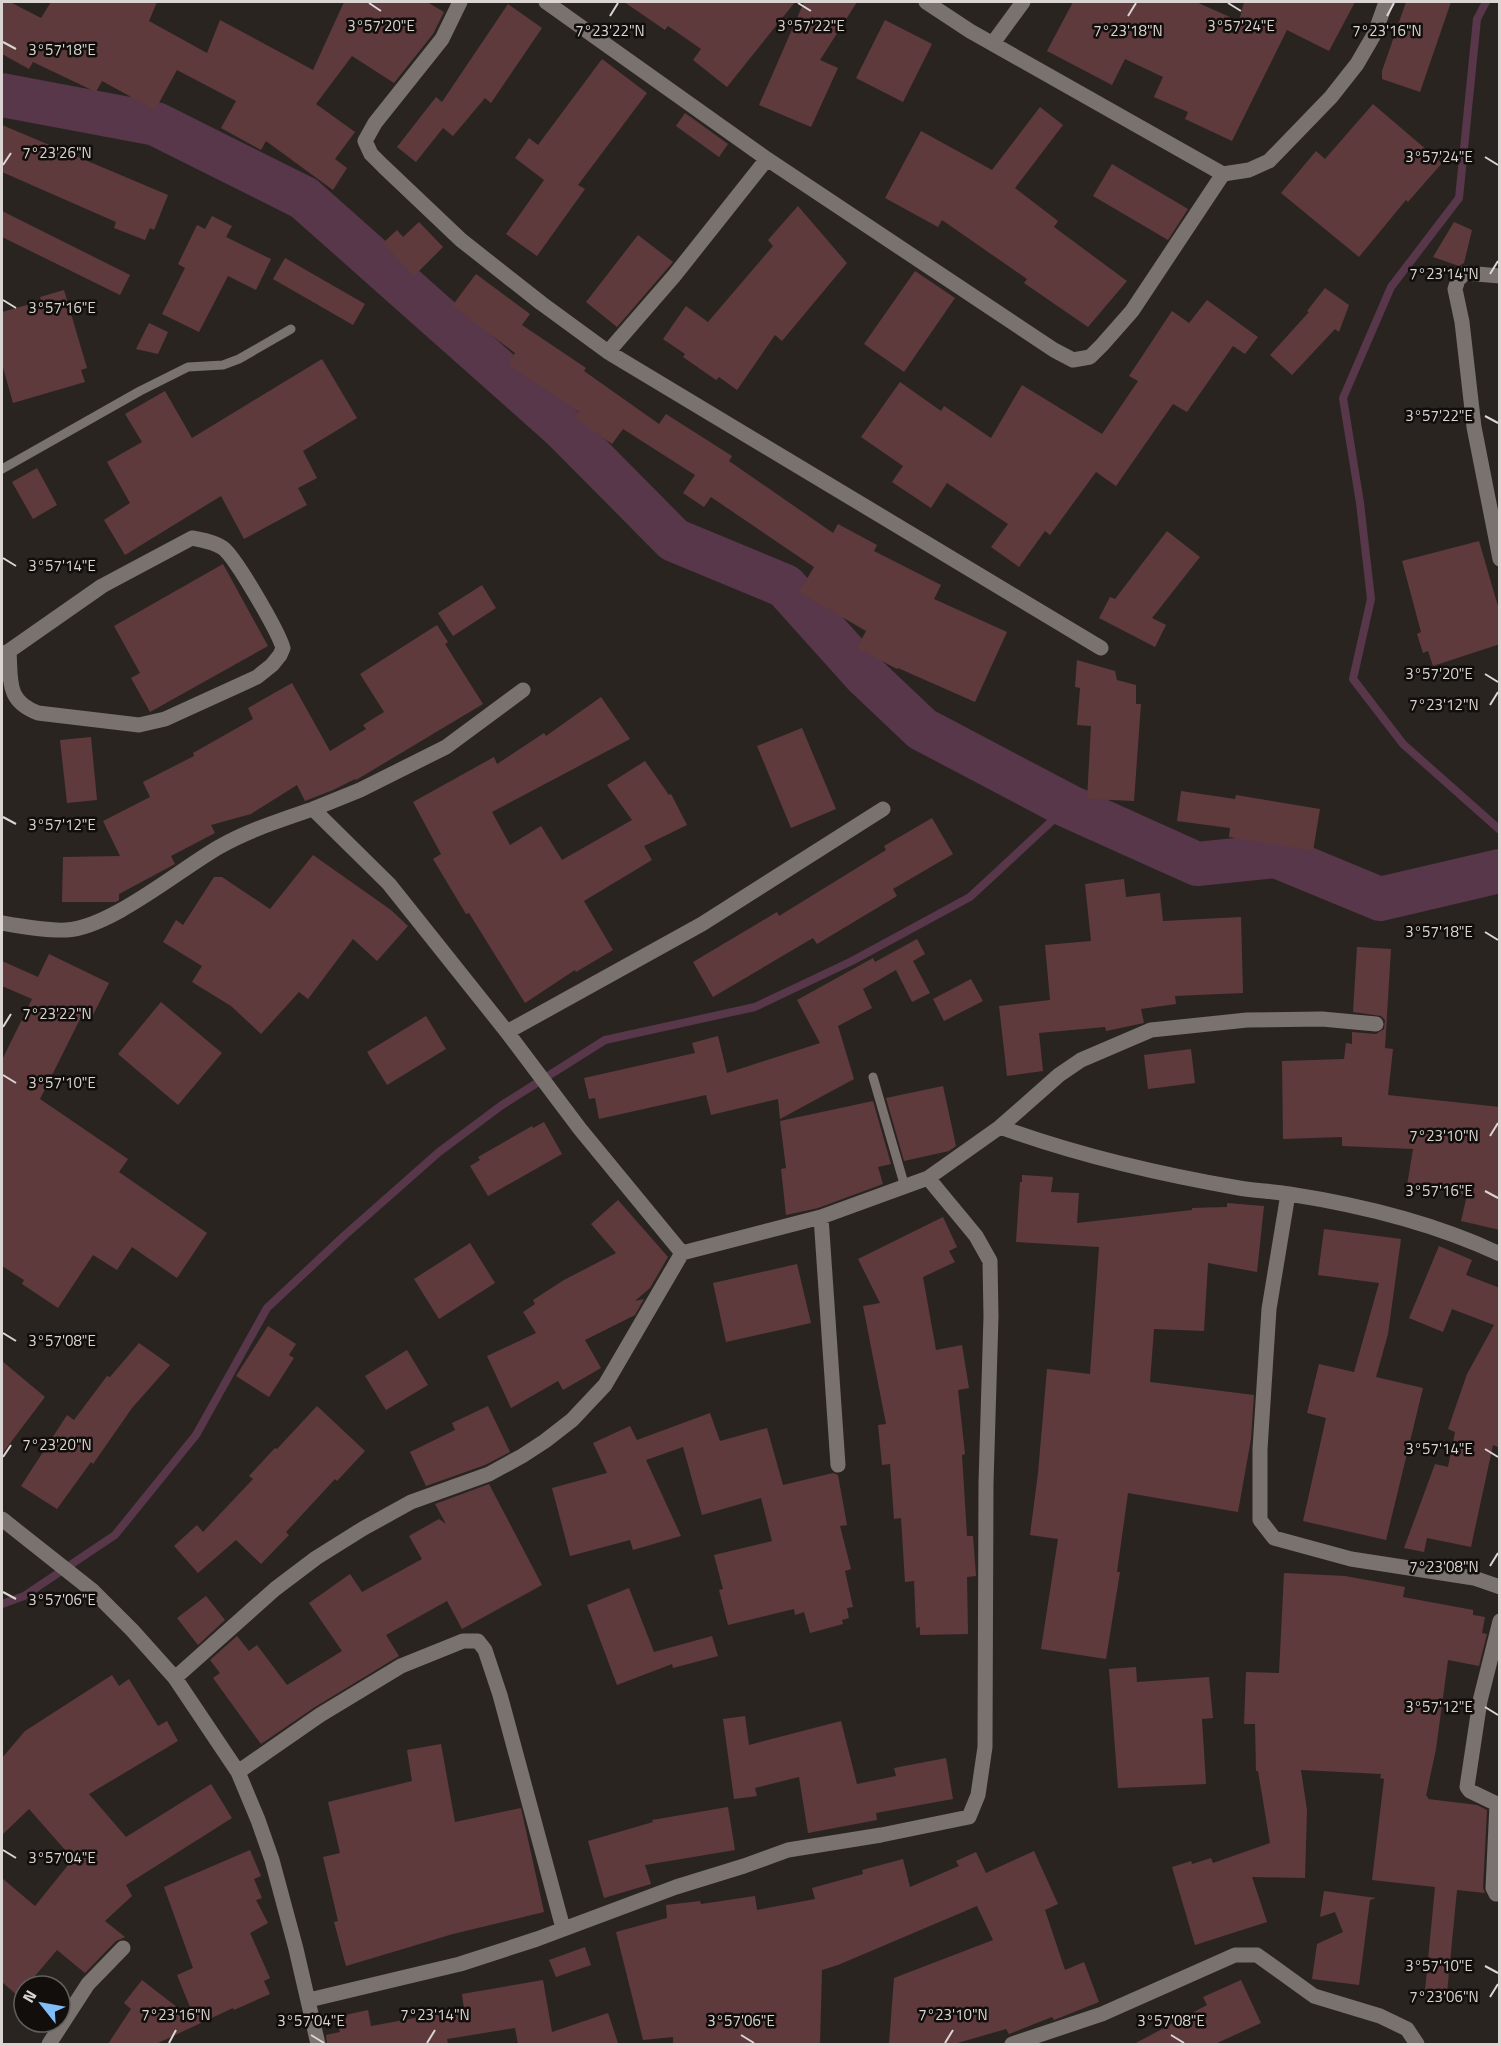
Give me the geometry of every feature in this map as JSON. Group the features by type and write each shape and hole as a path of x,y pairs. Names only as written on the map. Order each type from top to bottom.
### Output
{"street":[{"path":"460,2 442,39 375,123 365,141 371,154 461,240 608,352 1101,648"},
{"path":"546,2 767,159 1054,350 1073,360 1090,357 1132,310 1223,174"},
{"path":"926,2 970,31 1223,174 1249,170 1269,161 1331,97 1375,33 1386,2"},
{"path":"993,43 1023,2"},
{"path":"608,352 674,276 767,159"},
{"path":"1500,276 1465,273 1458,280 1455,289 1462,322 1474,427 1500,558"},
{"path":"192,538 206,540 223,548 235,559 283,648 272,666 257,677 165,719 139,725 38,713 26,708 12,694 5,653 102,586 192,538"},
{"path":"2,923 66,930 93,924 246,832 360,790 446,747 523,690"},
{"path":"313,809 389,884 507,1032 580,1129 682,1253"},
{"path":"507,1032 702,924 883,809"},
{"path":"175,1678 274,1589 316,1558 411,1502 489,1474 522,1456 572,1420 605,1385 682,1253 744,1239 821,1217 928,1179 999,1127 1059,1075 1081,1060 1151,1030 1247,1020 1322,1019 1376,1024"},
{"path":"999,1127 1052,1146 1149,1170 1376,1211 1467,1238 1500,1254"},
{"path":"309,2000 460,1964 537,1939 676,1887 788,1850 881,1836 969,1818 978,1795 985,1747 990,1262 976,1236 928,1179"},
{"path":"1288,1194 1269,1309 1260,1449 1260,1520 1274,1538 1351,1559 1474,1578 1500,1587"},
{"path":"821,1217 838,1465"},
{"path":"2,1519 93,1591 132,1630 175,1678 238,1772 272,1860 309,2000 318,2044"},
{"path":"1500,1621 1480,1701 1467,1787 1470,1791 1497,1804 1493,1888 1496,1894 1500,1894"},
{"path":"238,1772 320,1715 401,1666 463,1641 478,1641 485,1650 500,1695 562,1928"},
{"path":"49,2044 88,1984 123,1948"},
{"path":"1022,2043 1102,2014 1235,1955 1257,1954 1314,1996 1380,2016 1407,2029 1417,2044"}],"lane":[{"path":"2,469 140,391 188,367 223,365 239,359 291,329"},
{"path":"873,1077 905,1187"}],"building":[{"path":"2,2 10,2 41,18 51,2 157,2 149,21 207,53 220,20 313,70 344,2 427,2 444,12 433,34 394,83 352,56 316,104 355,132 335,159 347,168 333,190 266,141 261,150 221,128 236,101 177,70 155,110 102,81 96,92 33,62 29,69 2,54"},
{"path":"624,2 795,2 727,87 693,60 701,49 668,26 665,30"},
{"path":"804,2 857,2 820,60 838,68 811,127 759,105"},
{"path":"1073,2 1196,2 1239,21 1244,2 1355,2 1329,51 1287,30 1232,141 1185,119 1188,112 1154,97 1163,77 1125,59 1112,85 1047,51"},
{"path":"1406,2 1451,2 1420,92 1382,79 1382,71"},
{"path":"508,4 542,28 491,103 485,98 453,136 443,128 416,162 397,147 436,97 442,102"},
{"path":"885,20 932,44 903,102 856,78"},
{"path":"602,59 647,93 578,185 585,189 537,256 506,234 544,180 515,158 529,138 538,145"},
{"path":"1373,104 1442,163 1408,202 1406,200 1359,257 1281,193 1316,151 1325,159"},
{"path":"1040,107 1063,125 1015,188 1058,221 1054,227 1127,281 1088,327 1024,283 1027,279 942,220 938,227 885,198 921,131 992,170"},
{"path":"685,113 728,144 719,157 676,126"},
{"path":"2,125 168,195 154,230 150,228 145,240 114,228 116,222 2,172"},
{"path":"1112,164 1188,209 1168,240 1093,196"},
{"path":"798,206 847,263 782,341 775,335 737,390 719,377 716,380 683,357 685,354 663,339 686,306 708,322 773,246 768,240"},
{"path":"2,211 130,275 120,295 2,237"},
{"path":"212,216 232,226 226,237 271,259 256,290 228,276 199,332 162,314 185,268 178,264 197,225 205,229"},
{"path":"419,222 443,247 414,276 383,243 397,230 403,237"},
{"path":"1454,222 1472,230 1464,263 1459,266 1433,257"},
{"path":"638,235 673,262 617,327 586,302"},
{"path":"285,258 365,304 353,325 273,279"},
{"path":"915,271 955,298 904,372 864,344"},
{"path":"476,274 530,314 522,325 586,368 584,371 659,424 666,414 732,456 729,461 833,533 838,524 877,545 874,551 941,585 934,599 1007,632 975,702 897,669 857,648 866,631 799,592 814,567 711,497 704,507 683,493 695,475 623,429 612,444 575,418 579,412 508,364 515,353 452,306"},
{"path":"1325,288 1349,305 1339,332 1335,329 1292,375 1270,355 1309,312 1307,311"},
{"path":"64,290 87,368 81,370 85,382 13,403 2,364 2,312 41,301 40,297"},
{"path":"1207,300 1258,337 1245,354 1233,346 1187,412 1173,404 1116,486 1096,472 1050,535 1045,531 1019,567 991,547 1008,524 947,483 931,508 892,482 903,466 861,437 900,382 941,411 944,406 991,438 1022,385 1102,434 1138,381 1129,376 1172,311 1189,323"},
{"path":"149,323 168,332 158,354 136,349"},
{"path":"322,359 357,418 303,451 317,478 298,488 307,505 244,539 221,496 125,555 104,520 130,503 107,462 142,442 125,414 165,391 192,438"},
{"path":"37,468 57,505 33,519 12,482"},
{"path":"1167,531 1200,557 1152,618 1166,625 1155,647 1099,618 1110,597 1115,599"},
{"path":"1479,541 1500,613 1500,644 1433,666 1428,651 1423,653 1417,634 1421,632 1402,561"},
{"path":"223,564 268,646 150,712 131,678 140,673 114,626"},
{"path":"482,585 496,608 453,636 438,613"},
{"path":"437,625 448,642 445,644 483,704 356,780 305,801 297,785 251,814 211,825 215,833 171,856 175,864 119,894 119,900 116,902 62,902 63,857 120,856 103,821 150,797 143,782 194,756 193,753 253,719 248,708 292,683 330,751 366,729 363,725 384,712 360,674"},
{"path":"1077,660 1115,671 1117,680 1136,685 1136,704 1141,704 1134,801 1087,799 1091,726 1077,725 1080,688 1075,687"},
{"path":"601,697 630,739 492,812 510,845 541,826 562,860 632,820 607,785 645,761 669,795 671,794 687,825 644,846 652,860 584,901 613,950 576,972 575,970 525,1003 469,913 466,914 433,859 441,854 413,802 494,757 497,764 544,733 546,736"},
{"path":"802,728 836,809 791,828 757,746"},
{"path":"91,737 97,800 67,803 60,740"},
{"path":"1181,791 1235,799 1236,795 1320,809 1313,851 1229,837 1230,828 1177,821"},
{"path":"932,818 953,854 893,889 897,896 817,944 813,938 713,997 693,962 777,912 779,916 886,850 884,846"},
{"path":"313,855 391,910 408,926 377,961 353,939 308,999 299,992 261,1034 231,1006 192,982 202,966 163,942 176,920 183,925 214,877 222,877 270,909"},
{"path":"1124,879 1126,897 1160,893 1163,921 1241,917 1243,993 1175,996 1176,1004 1141,1009 1144,1023 1106,1031 1105,1027 1039,1033 1043,1071 1007,1076 999,1006 1050,1000 1045,945 1091,941 1085,884"},
{"path":"917,939 925,954 913,961 930,993 912,1002 896,970 863,989 872,1008 838,1026 854,1079 780,1119 778,1099 711,1115 706,1095 599,1119 595,1098 589,1099 584,1078 695,1053 692,1043 718,1036 727,1073 820,1043 797,1000 873,958 875,962"},
{"path":"1357,947 1391,949 1385,1048 1393,1049 1388,1095 1500,1107 1500,1230 1461,1221 1467,1195 1407,1186 1413,1149 1342,1146 1342,1137 1283,1139 1282,1061 1344,1059 1346,1043 1352,1044 1352,1032 1376,1034 1384,1029 1385,1020 1381,1016 1353,1012"},
{"path":"49,954 109,983 90,1021 81,1017 40,1099 128,1159 119,1172 207,1233 177,1278 132,1247 117,1270 93,1255 58,1308 22,1284 24,1280 2,1266 2,1060 32,999 2,986 2,961 38,977"},
{"path":"971,979 983,1001 944,1021 933,999"},
{"path":"161,1002 222,1053 178,1105 118,1054"},
{"path":"426,1016 446,1049 387,1085 367,1052"},
{"path":"1191,1049 1195,1083 1148,1089 1144,1055"},
{"path":"943,1086 956,1146 949,1151 904,1161 886,1098"},
{"path":"873,1101 891,1164 878,1167 883,1184 818,1208 786,1215 781,1169 786,1168 780,1121"},
{"path":"544,1122 562,1154 488,1196 470,1166 480,1160 478,1157 532,1126 533,1128"},
{"path":"1022,1175 1053,1177 1051,1192 1079,1193 1077,1223 1192,1210 1192,1208 1227,1207 1227,1203 1264,1206 1257,1272 1208,1263 1204,1331 1154,1329 1150,1382 1254,1395 1251,1439 1238,1512 1128,1493 1117,1572 1120,1572 1106,1659 1041,1649 1058,1539 1030,1535 1047,1369 1090,1374 1099,1247 1016,1242"},
{"path":"618,1200 668,1257 650,1288 635,1301 644,1299 635,1315 585,1340 601,1368 563,1390 558,1381 511,1408 487,1356 536,1333 523,1312 535,1304 533,1300 564,1280 616,1253 591,1224"},
{"path":"943,1217 957,1247 949,1251 955,1262 923,1277 936,1350 962,1345 969,1388 958,1390 965,1454 962,1455 967,1536 973,1536 976,1576 967,1577 968,1634 920,1635 920,1627 916,1628 914,1581 905,1582 901,1518 894,1519 890,1464 882,1465 878,1425 886,1424 863,1306 880,1303 858,1259"},
{"path":"1324,1229 1401,1239 1388,1334 1376,1377 1423,1388 1386,1540 1303,1521 1326,1418 1307,1413 1319,1364 1354,1372 1379,1283 1318,1275"},
{"path":"470,1243 495,1283 439,1319 414,1279"},
{"path":"1439,1246 1472,1260 1466,1275 1500,1288 1500,1448 1493,1445 1471,1547 1427,1538 1424,1552 1404,1548 1435,1464 1448,1467 1455,1432 1448,1429 1467,1374 1494,1325 1452,1309 1443,1332 1409,1318"},
{"path":"797,1264 811,1323 726,1342 713,1283"},
{"path":"268,1326 296,1344 289,1355 294,1358 269,1397 236,1376"},
{"path":"139,1343 170,1365 132,1408 93,1464 91,1462 57,1509 21,1486 67,1415 74,1420 107,1376 110,1377"},
{"path":"407,1350 428,1385 386,1410 365,1376"},
{"path":"2,1361 45,1397 2,1454"},
{"path":"317,1406 365,1451 337,1481 335,1479 286,1532 289,1535 261,1564 236,1540 198,1573 174,1546 197,1525 203,1532 253,1479 249,1476"},
{"path":"488,1406 510,1452 485,1465 426,1486 410,1452 455,1430 452,1423"},
{"path":"710,1413 720,1441 767,1428 783,1485 833,1473 838,1475 847,1525 840,1526 851,1569 845,1571 853,1607 847,1608 849,1618 842,1620 843,1624 810,1633 804,1612 795,1615 794,1609 728,1625 719,1590 723,1589 714,1555 772,1541 761,1498 702,1515 683,1447 646,1460 681,1536 633,1550 630,1540 570,1556 552,1488 607,1473 593,1443 630,1426 637,1440"},
{"path":"489,1484 542,1585 462,1629 447,1601 386,1635 399,1656 315,1707 261,1744 213,1678 220,1673 210,1660 237,1636 249,1651 257,1645 287,1685 342,1651 309,1603 350,1574 362,1592 422,1559 409,1536 439,1519 446,1524 435,1504"},
{"path":"1284,1573 1345,1576 1405,1587 1403,1597 1473,1610 1473,1615 1485,1617 1482,1633 1487,1634 1479,1666 1448,1660 1436,1749 1426,1796 1428,1799 1477,1805 1487,1810 1483,1888 1485,1893 1457,1890 1447,1993 1425,1991 1435,1887 1372,1880 1384,1779 1380,1778 1381,1774 1301,1770 1307,1810 1305,1878 1252,1877 1267,1922 1195,1945 1172,1867 1211,1858 1213,1863 1270,1843 1258,1771 1256,1771 1255,1724 1244,1724 1246,1672 1279,1673"},
{"path":"629,1588 654,1652 712,1636 718,1656 673,1668 672,1664 617,1685 587,1605"},
{"path":"206,1596 225,1620 198,1645 177,1618"},
{"path":"1136,1667 1137,1682 1209,1677 1213,1718 1202,1719 1206,1784 1118,1788 1109,1669"},
{"path":"112,1675 119,1686 129,1679 158,1726 167,1721 178,1741 89,1794 126,1837 211,1784 232,1818 126,1885 132,1896 105,1921 125,1937 116,1941 85,1973 57,1950 37,1974 12,1974 12,1991 2,1982 2,1878 35,1906 73,1859 29,1809 2,1835 2,1758 25,1731"},
{"path":"745,1716 749,1745 841,1721 857,1784 896,1776 894,1768 946,1758 953,1799 876,1813 877,1820 808,1833 799,1777 755,1788 757,1796 734,1799 723,1719"},
{"path":"441,1744 455,1822 521,1808 544,1912 453,1934 346,1966 334,1922 338,1921 323,1857 340,1853 328,1802 412,1781 407,1750"},
{"path":"728,1807 735,1850 645,1865 651,1884 604,1898 588,1841 653,1822 652,1820"},
{"path":"250,1850 261,1876 254,1879 262,1898 256,1900 268,1923 250,1933 270,1978 264,1981 270,1994 234,2010 233,2008 156,2044 108,2044 131,2009 124,2003 142,1980 196,2022 177,1975 193,1968 164,1887"},
{"path":"1034,1851 1058,1904 1045,1910 1065,1970 1084,1962 1099,2002 1054,2020 1052,2017 1009,2034 1006,2029 954,2044 889,2044 894,1978 993,1940 977,1906 822,1970 820,2044 673,2044 673,2037 643,2040 616,1932 667,1918 666,1905 700,1901 701,1904 755,1896 757,1910 815,1899 812,1888 863,1874 862,1870 903,1859 910,1887 959,1866 956,1861 976,1852 986,1873"},
{"path":"1324,1891 1376,1898 1370,1900 1359,1985 1312,1979 1317,1944 1343,1932 1335,1912 1320,1917"},
{"path":"585,1947 591,1965 556,1977 549,1960"},
{"path":"543,1980 552,2032 608,2013 618,2043 518,2044 515,2028 447,2039 448,2044 327,2044 326,2035 340,2032 336,2017 368,2010 371,2026 464,2009 462,1994"},
{"path":"1241,1980 1261,2023 1215,2044 1134,2044 1207,2005 1203,1997"}],"waterway":[{"path":"1486,2 1477,19 1459,198 1391,287 1343,398 1360,503 1371,599 1353,679 1403,744 1500,830"},
{"path":"2,95 156,124 304,198 563,428 674,540 785,586 865,675 922,729 1068,806 1197,864 1276,856 1380,899 1500,871"},
{"path":"2,1604 24,1596 115,1535 196,1435 267,1308 439,1152 502,1105 605,1040 755,1007 852,961 970,897 1068,806"}]}
